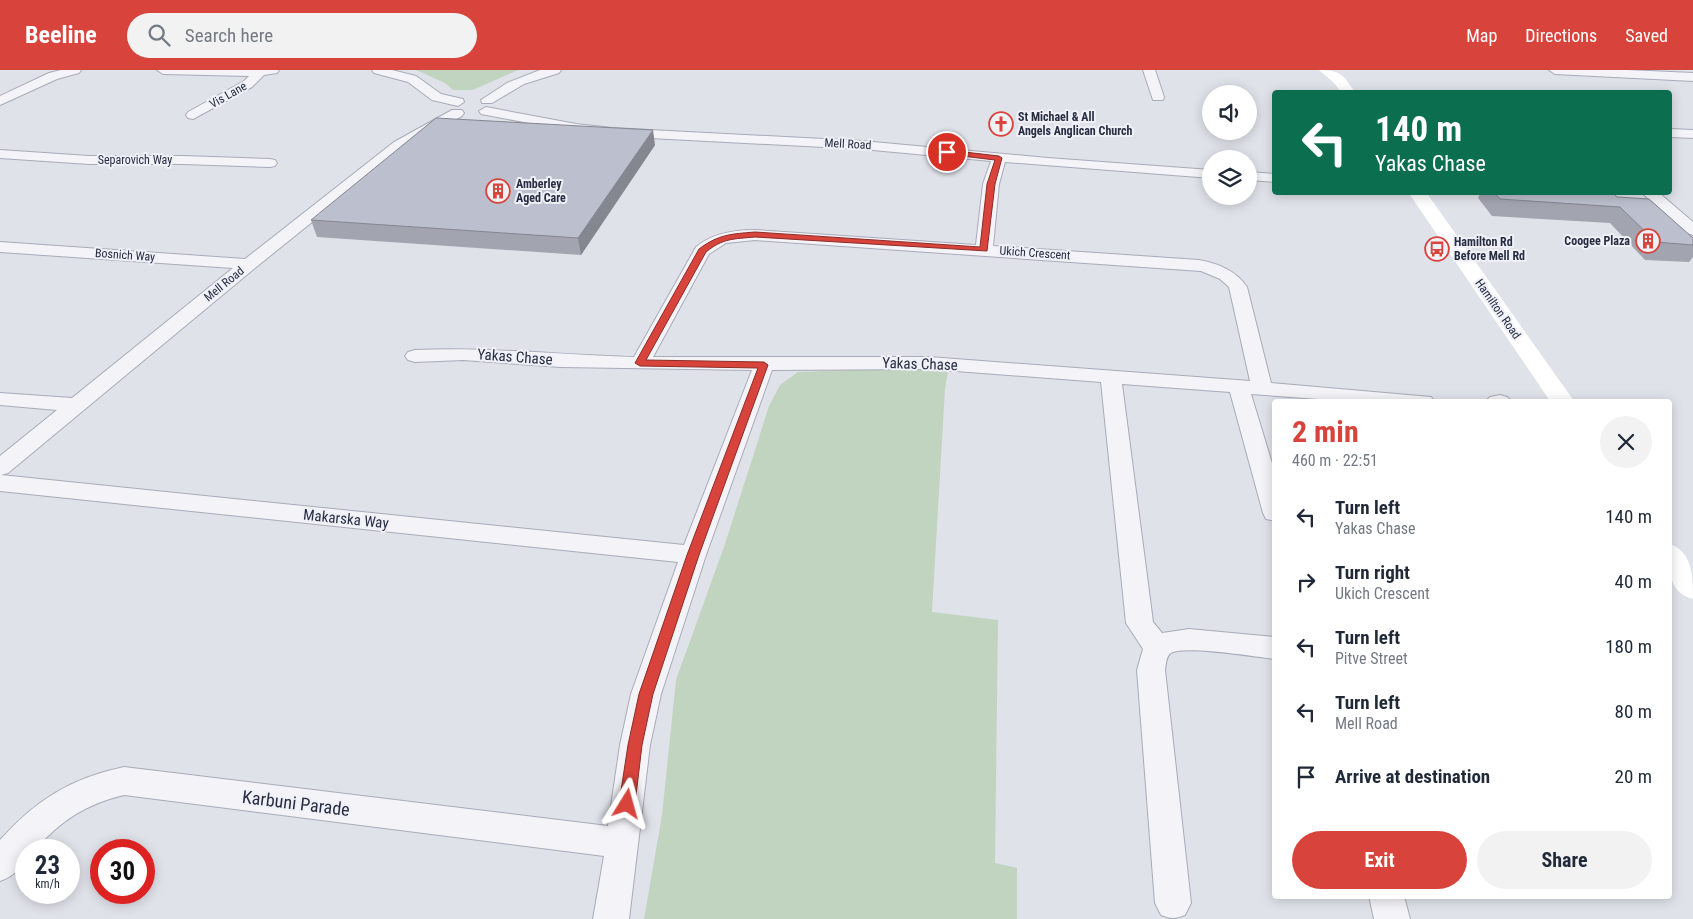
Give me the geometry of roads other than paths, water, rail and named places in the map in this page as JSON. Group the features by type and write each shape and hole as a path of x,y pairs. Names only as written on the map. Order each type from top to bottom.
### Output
{"main road":[{"path":"1326,70 1340,75 1347,90"},
{"name":"Hamilton Road","path":"1419,195 1561,399"},
{"path":"1672,558 1693,588"}],"street":[{"path":"0,101 54,76 75,70"},
{"path":"163,70 227,73 266,71"},
{"path":"378,70 412,79 437,97 472,107 516,82 555,70"},
{"path":"1149,70 1158,97"},
{"path":"1555,70 1693,77"},
{"name":"Vis Lane","path":"193,115 248,84 266,71"},
{"name":"Mell Road","path":"0,468 249,264 400,145 427,128 472,107 576,128 612,132 862,145 999,158 1202,173"},
{"path":"1672,133 1693,134"},
{"name":"Separovich Way","path":"0,154 89,160 183,160 270,163"},
{"path":"984,249 991,184 999,158"},
{"path":"1257,177 1272,178"},
{"path":"1652,195 1693,230"},
{"name":"Ukich Crescent","path":"640,363 702,250 715,241 726,237 755,235 1199,265 1219,271 1234,281 1238,288 1262,390"},
{"name":"Bosnich Way","path":"0,247 249,264"},
{"name":"Yakas Chase","path":"415,356 463,354 561,361 764,365 929,363 988,366 1111,378 1395,399"},
{"path":"611,919 635,745 646,694 693,555 764,365"},
{"path":"1111,378 1140,623 1149,638 1160,647"},
{"path":"1239,388 1272,504"},
{"path":"0,399 75,405"},
{"name":"Makarska Way","path":"0,483 693,555"},
{"path":"1173,903 1151,670 1155,650 1167,642 1184,640 1272,648"},
{"name":"Karbuni Parade","path":"0,865 29,831 78,794 102,784 124,781 622,843"},
{"path":"1387,899 1392,919"}],"place":[{"name":"St Michael & All Angels Anglican Church","path":"1001,124"},
{"name":"Amberley Aged Care","path":"498,191"},
{"name":"Coogee Plaza","path":"1648,241"},
{"name":"Hamilton Rd Before Mell Rd","path":"1437,249"}]}
